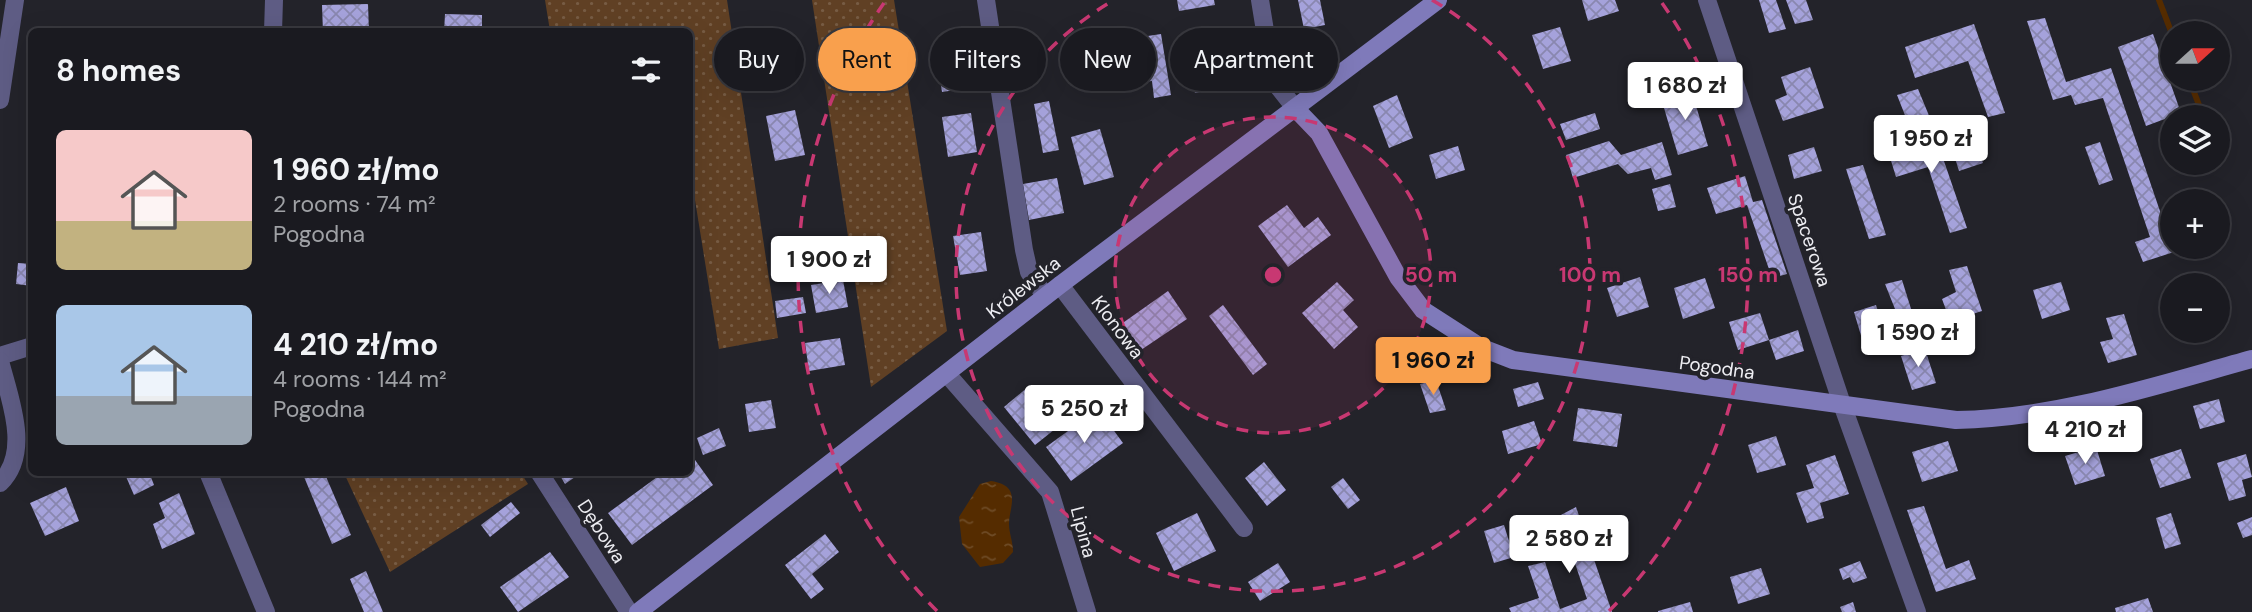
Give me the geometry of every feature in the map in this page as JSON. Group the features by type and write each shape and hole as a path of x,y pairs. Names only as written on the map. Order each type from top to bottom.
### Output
{"street":[{"path":"0,100 15,0"},
{"path":"273,28 274,0"},
{"path":"986,0 1024,250 1029,272 1045,296"},
{"path":"1259,0 1273,80 1295,108"},
{"name":"Królewska","path":"638,612 1045,296 1438,0"},
{"name":"Spacerowa","path":"1707,0 1843,407 1917,612"},
{"name":"Pogodna","path":"1295,108 1320,133 1398,277 1423,310 1482,348 1513,360 1843,407 1956,420 2005,419 2049,412 2252,359"},
{"name":"Klonowa","path":"1060,285 1244,528"},
{"path":"0,483 13,458 16,426 0,358 28,348"},
{"name":"Lipina","path":"947,374 1050,492 1087,612"},
{"path":"210,476 266,612"},
{"name":"Dębowa","path":"543,476 629,612"}],"shaded area":[{"path":"545,0 727,0 731,28 714,28 714,91 741,91 778,338 719,349 693,188 693,28 550,28"},
{"path":"812,0 894,0 898,28 818,28 818,39"},
{"path":"826,91 909,91 947,331 871,387"},
{"path":"345,476 523,476 528,484 390,572"}],"water":[{"path":"991,481 1007,487 1011,492 1009,524 1013,552 1003,563 980,567 962,544 959,517 980,484"}],"building":[{"path":"1177,0 1214,0 1215,5 1179,11"},
{"path":"1298,0 1320,0 1325,25 1304,28"},
{"path":"1582,0 1615,0 1619,11 1588,21"},
{"path":"1759,0 1776,0 1786,29 1769,33"},
{"path":"1786,0 1806,0 1813,20 1795,24"},
{"path":"368,4 369,28 323,28 322,5"},
{"path":"445,14 482,15 482,28 444,28"},
{"path":"2045,18 2066,82 2111,68 2160,211 2160,257 2143,262 2135,242 2150,237 2103,98 2075,105 2071,95 2053,100 2027,21"},
{"path":"1974,24 2005,113 1988,117 1968,61 1915,78 1905,47"},
{"path":"1560,27 1571,61 1543,69 1532,35"},
{"path":"1161,34 1171,95 1154,98 1153,91 1156,91 1156,35"},
{"path":"2153,34 2160,54 2160,91 2173,91 2178,105 2160,105 2160,121 2146,126 2118,47"},
{"path":"1810,67 1824,108 1783,121 1775,100 1787,95 1781,77"},
{"path":"1691,89 1708,146 1678,155 1661,98"},
{"path":"1918,89 1930,118 1910,128 1897,95"},
{"path":"1397,95 1413,138 1389,148 1373,106"},
{"path":"1049,101 1059,150 1043,153 1034,104"},
{"path":"795,110 805,155 775,161 766,116"},
{"path":"971,113 977,152 948,157 942,117"},
{"path":"1595,113 1600,129 1566,140 1560,124"},
{"path":"1100,129 1114,177 1084,185 1071,137"},
{"path":"1935,135 1967,228 1950,233 1928,167 1896,177 1888,151"},
{"path":"1609,141 1621,155 1662,142 1672,175 1655,180 1651,168 1628,174 1618,164 1573,178 1566,155"},
{"path":"2100,142 2113,180 2099,185 2085,147"},
{"path":"1976,144 1983,163 1959,171 1953,152"},
{"path":"1458,146 1465,170 1436,179 1429,155"},
{"path":"1814,147 1822,171 1794,179 1788,155"},
{"path":"1863,165 1886,235 1869,239 1846,169"},
{"path":"1745,176 1753,202 1762,200 1787,274 1772,278 1747,205 1716,214 1707,188"},
{"path":"1057,178 1064,213 1029,220 1023,184"},
{"path":"1670,184 1676,207 1658,211 1652,189"},
{"path":"1287,205 1304,228 1318,217 1331,235 1288,267 1258,226"},
{"path":"981,232 987,271 960,275 953,236"},
{"path":"18,263 28,264 28,286 16,284"},
{"path":"1967,266 1982,311 1950,321 1942,299 1956,292 1949,270"},
{"path":"1640,277 1649,307 1617,317 1607,288"},
{"path":"1705,278 1715,308 1683,319 1674,288"},
{"path":"843,280 848,307 816,313 811,285"},
{"path":"1902,280 1912,312 1899,319 1885,284"},
{"path":"1337,282 1354,300 1343,310 1358,327 1334,349 1302,313"},
{"path":"2061,282 2070,310 2042,319 2033,290"},
{"path":"1168,291 1187,319 1135,354 1117,327"},
{"path":"803,297 806,313 777,318 775,301"},
{"path":"1223,305 1267,364 1253,375 1209,316"},
{"path":"1876,305 1885,333 1862,339 1854,312"},
{"path":"1760,313 1769,340 1738,350 1729,322"},
{"path":"2124,314 2137,355 2108,363 2100,342 2113,339 2106,318"},
{"path":"1798,330 1804,351 1776,360 1769,340"},
{"path":"840,338 845,365 809,371 805,343"},
{"path":"1925,349 1936,383 1912,390 1901,356"},
{"path":"1436,380 1446,410 1430,413 1420,384"},
{"path":"1538,382 1544,399 1518,407 1513,389"},
{"path":"1028,387 1059,426 1035,445 1004,407"},
{"path":"2219,399 2225,422 2200,429 2193,406"},
{"path":"771,400 776,428 749,432 745,404"},
{"path":"1578,408 1622,414 1617,447 1573,441"},
{"path":"1098,409 1123,443 1071,481 1046,447"},
{"path":"1534,421 1542,444 1508,454 1502,431"},
{"path":"719,428 726,446 703,455 697,438"},
{"path":"1776,436 1786,465 1757,473 1748,445"},
{"path":"1948,441 1958,471 1922,482 1912,452"},
{"path":"2096,447 2105,476 2075,485 2065,456"},
{"path":"2181,449 2191,478 2160,488 2150,459"},
{"path":"2246,454 2252,477 2242,480 2246,496 2229,501 2217,463"},
{"path":"1835,455 1849,494 1820,503 1824,518 1807,523 1796,493 1814,488 1806,465"},
{"path":"693,457 713,485 632,545 608,513 659,476 693,476"},
{"path":"1264,462 1286,490 1267,506 1245,478"},
{"path":"126,476 151,476 154,485 134,495"},
{"path":"304,476 326,476 351,535 332,544"},
{"path":"560,476 576,476 565,484"},
{"path":"1343,478 1360,500 1348,509 1331,487"},
{"path":"66,487 79,521 45,536 30,503"},
{"path":"179,493 195,534 162,549 153,524 165,518 159,503"},
{"path":"511,502 520,513 490,537 481,525"},
{"path":"1924,506 1946,569 1969,560 1976,579 1936,592 1907,510"},
{"path":"1576,507 1612,612 1511,612 1509,608 1539,598 1528,566 1545,562 1560,609 1587,599 1559,516"},
{"path":"1197,513 1216,551 1174,571 1156,533"},
{"path":"2171,513 2181,544 2165,549 2156,518"},
{"path":"2252,517 2252,535 2243,538 2237,523"},
{"path":"1504,525 1514,557 1494,563 1484,531"},
{"path":"825,534 839,552 812,574 824,589 811,599 785,565"},
{"path":"550,552 569,577 518,612 500,587"},
{"path":"1860,561 1867,578 1853,583 1850,577 1843,580 1839,569"},
{"path":"1278,563 1290,582 1260,601 1248,582"},
{"path":"1761,568 1770,594 1738,604 1730,577"},
{"path":"366,571 383,612 364,612 350,579"},
{"path":"2148,598 2153,612 2116,612 2115,608"},
{"path":"1690,602 1693,612 1658,612 1658,611"},
{"path":"1853,602 1856,612 1842,612 1840,607"}],"waterway":[{"path":"2159,0 2167,21"},
{"path":"2194,91 2199,105"}]}
